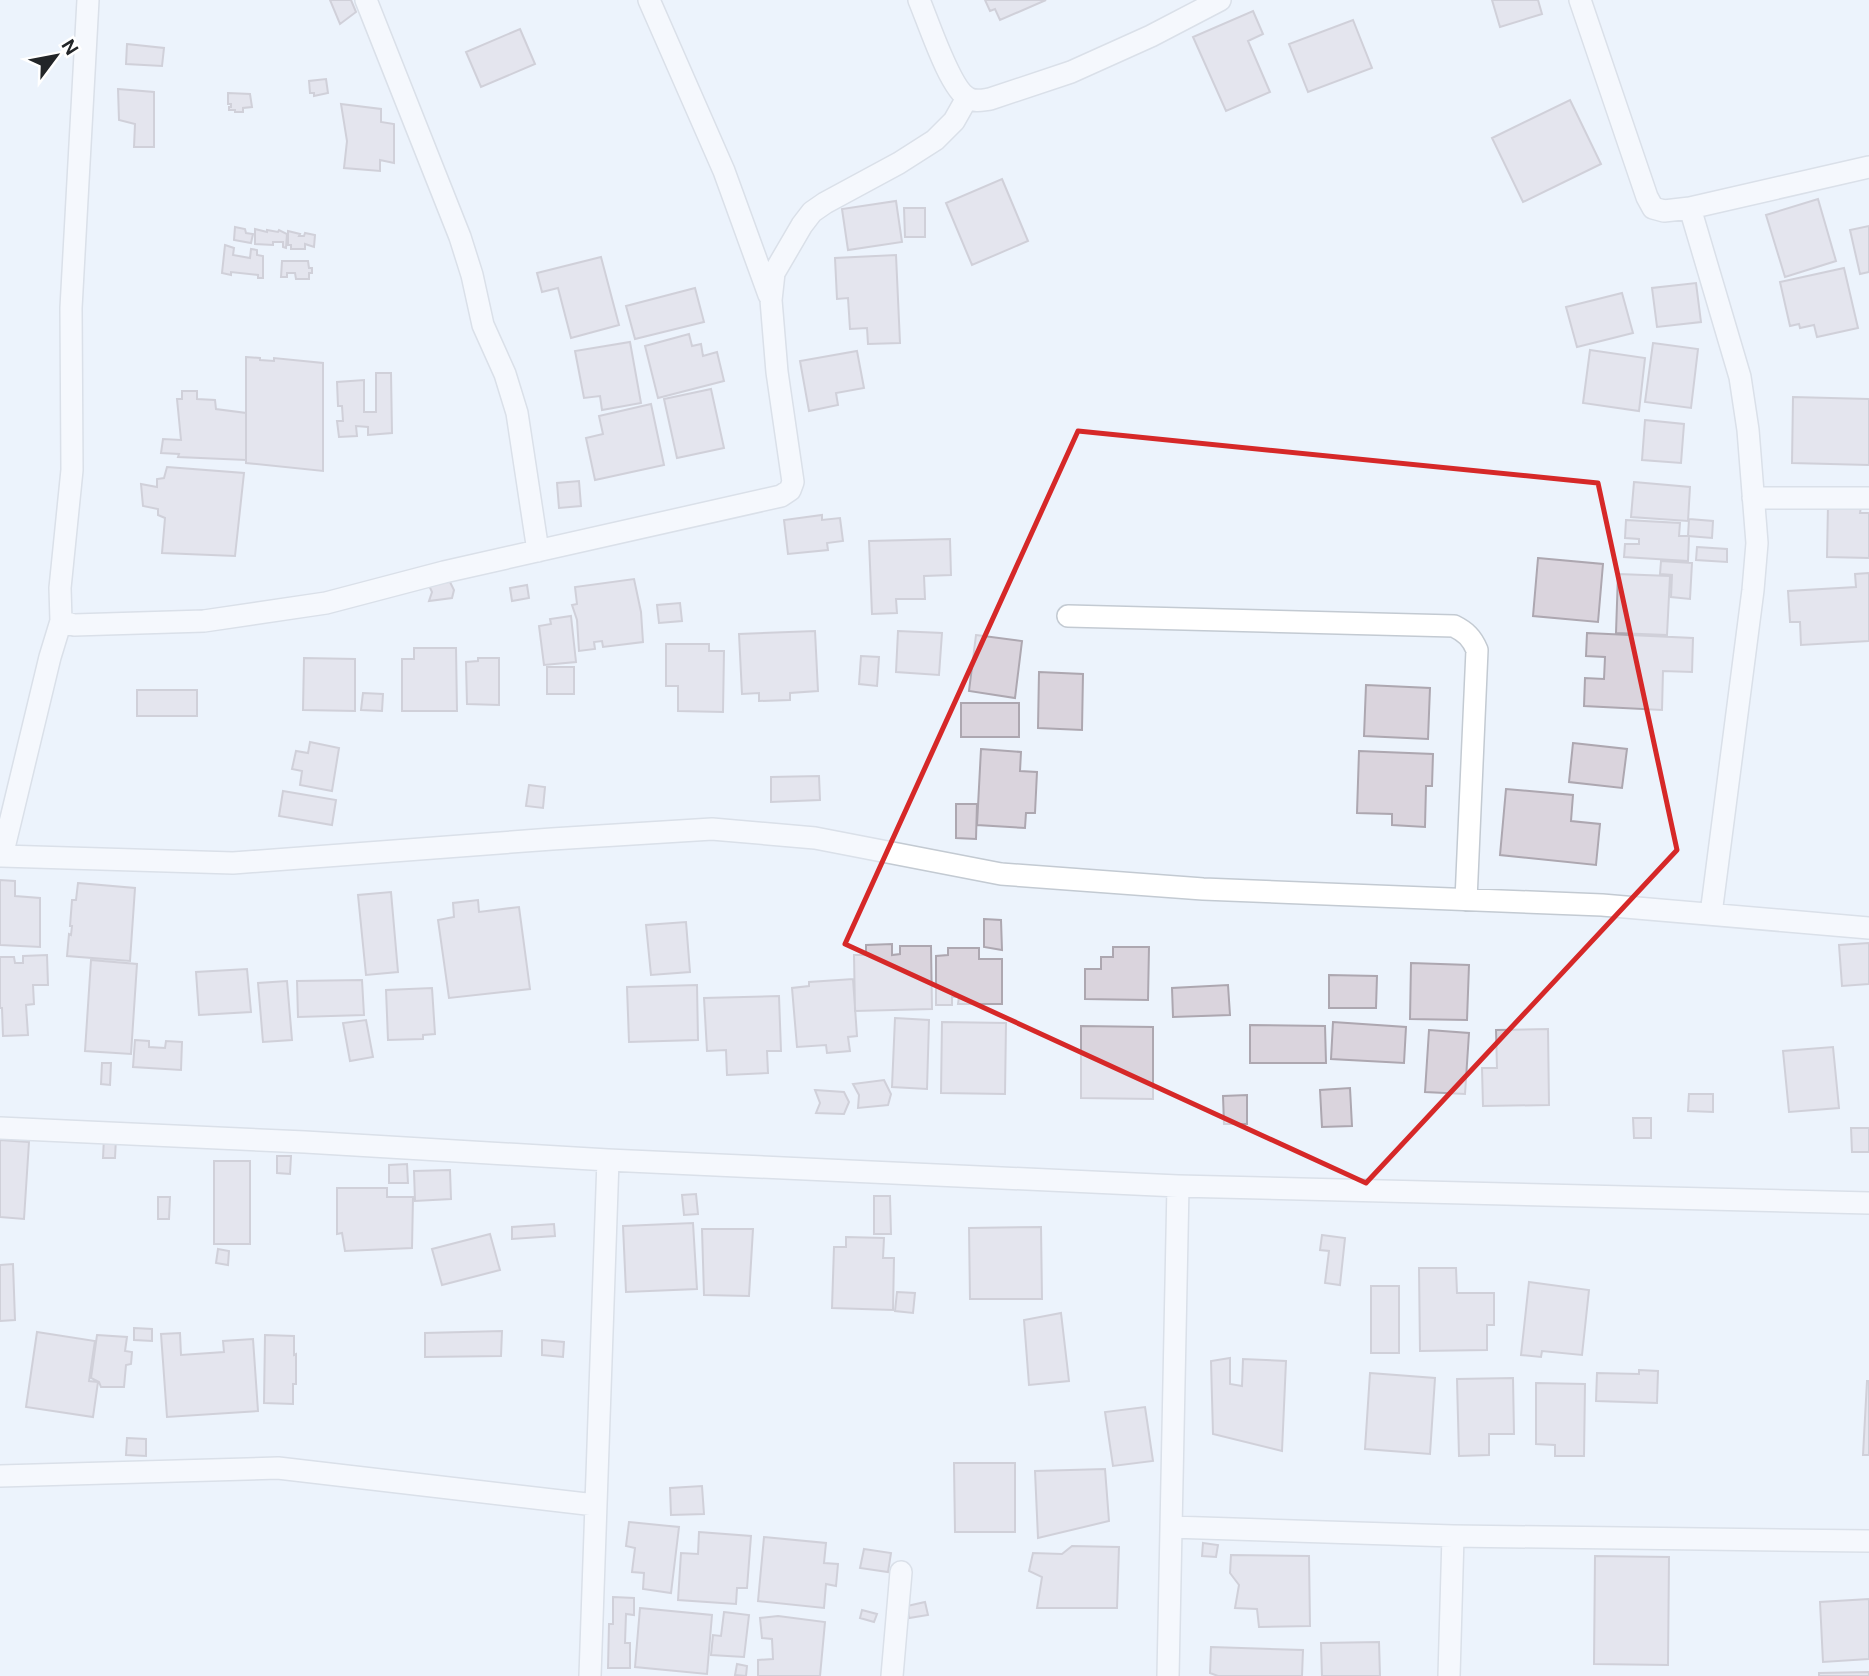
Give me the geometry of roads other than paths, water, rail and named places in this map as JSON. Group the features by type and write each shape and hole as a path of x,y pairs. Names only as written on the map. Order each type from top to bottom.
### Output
{"street":[{"path":"88,0 71,308 72,470 60,589 61,621 1,856 233,863 712,829 815,838 1001,874 1203,889 1602,905 1869,928"},
{"path":"366,0 460,237 472,275 483,326 505,374 517,413 538,551"},
{"path":"649,0 724,171 771,300"},
{"path":"919,0 952,80 967,98 977,101 1071,72 1151,36 1220,0"},
{"path":"1580,0 1653,208 1664,211 1690,208 1869,167"},
{"path":"61,621 74,625 204,621 326,603 444,572 781,496 790,490 793,482 777,372 771,300 774,273 812,212 935,140 954,121 967,98"},
{"path":"1690,208 1740,377 1748,429 1757,543 1711,914"},
{"path":"1753,498 1869,498"},
{"path":"1068,615 1454,626 1465,631 1477,650 1465,900"},
{"path":"0,1128 1178,1186 1869,1203"},
{"path":"590,1676 608,1160"},
{"path":"1168,1676 1178,1186"},
{"path":"0,1476 278,1468 595,1506"},
{"path":"1171,1527 1453,1536 1869,1541"},
{"path":"1449,1676 1453,1536"},
{"path":"892,1676 901,1572"}]}
